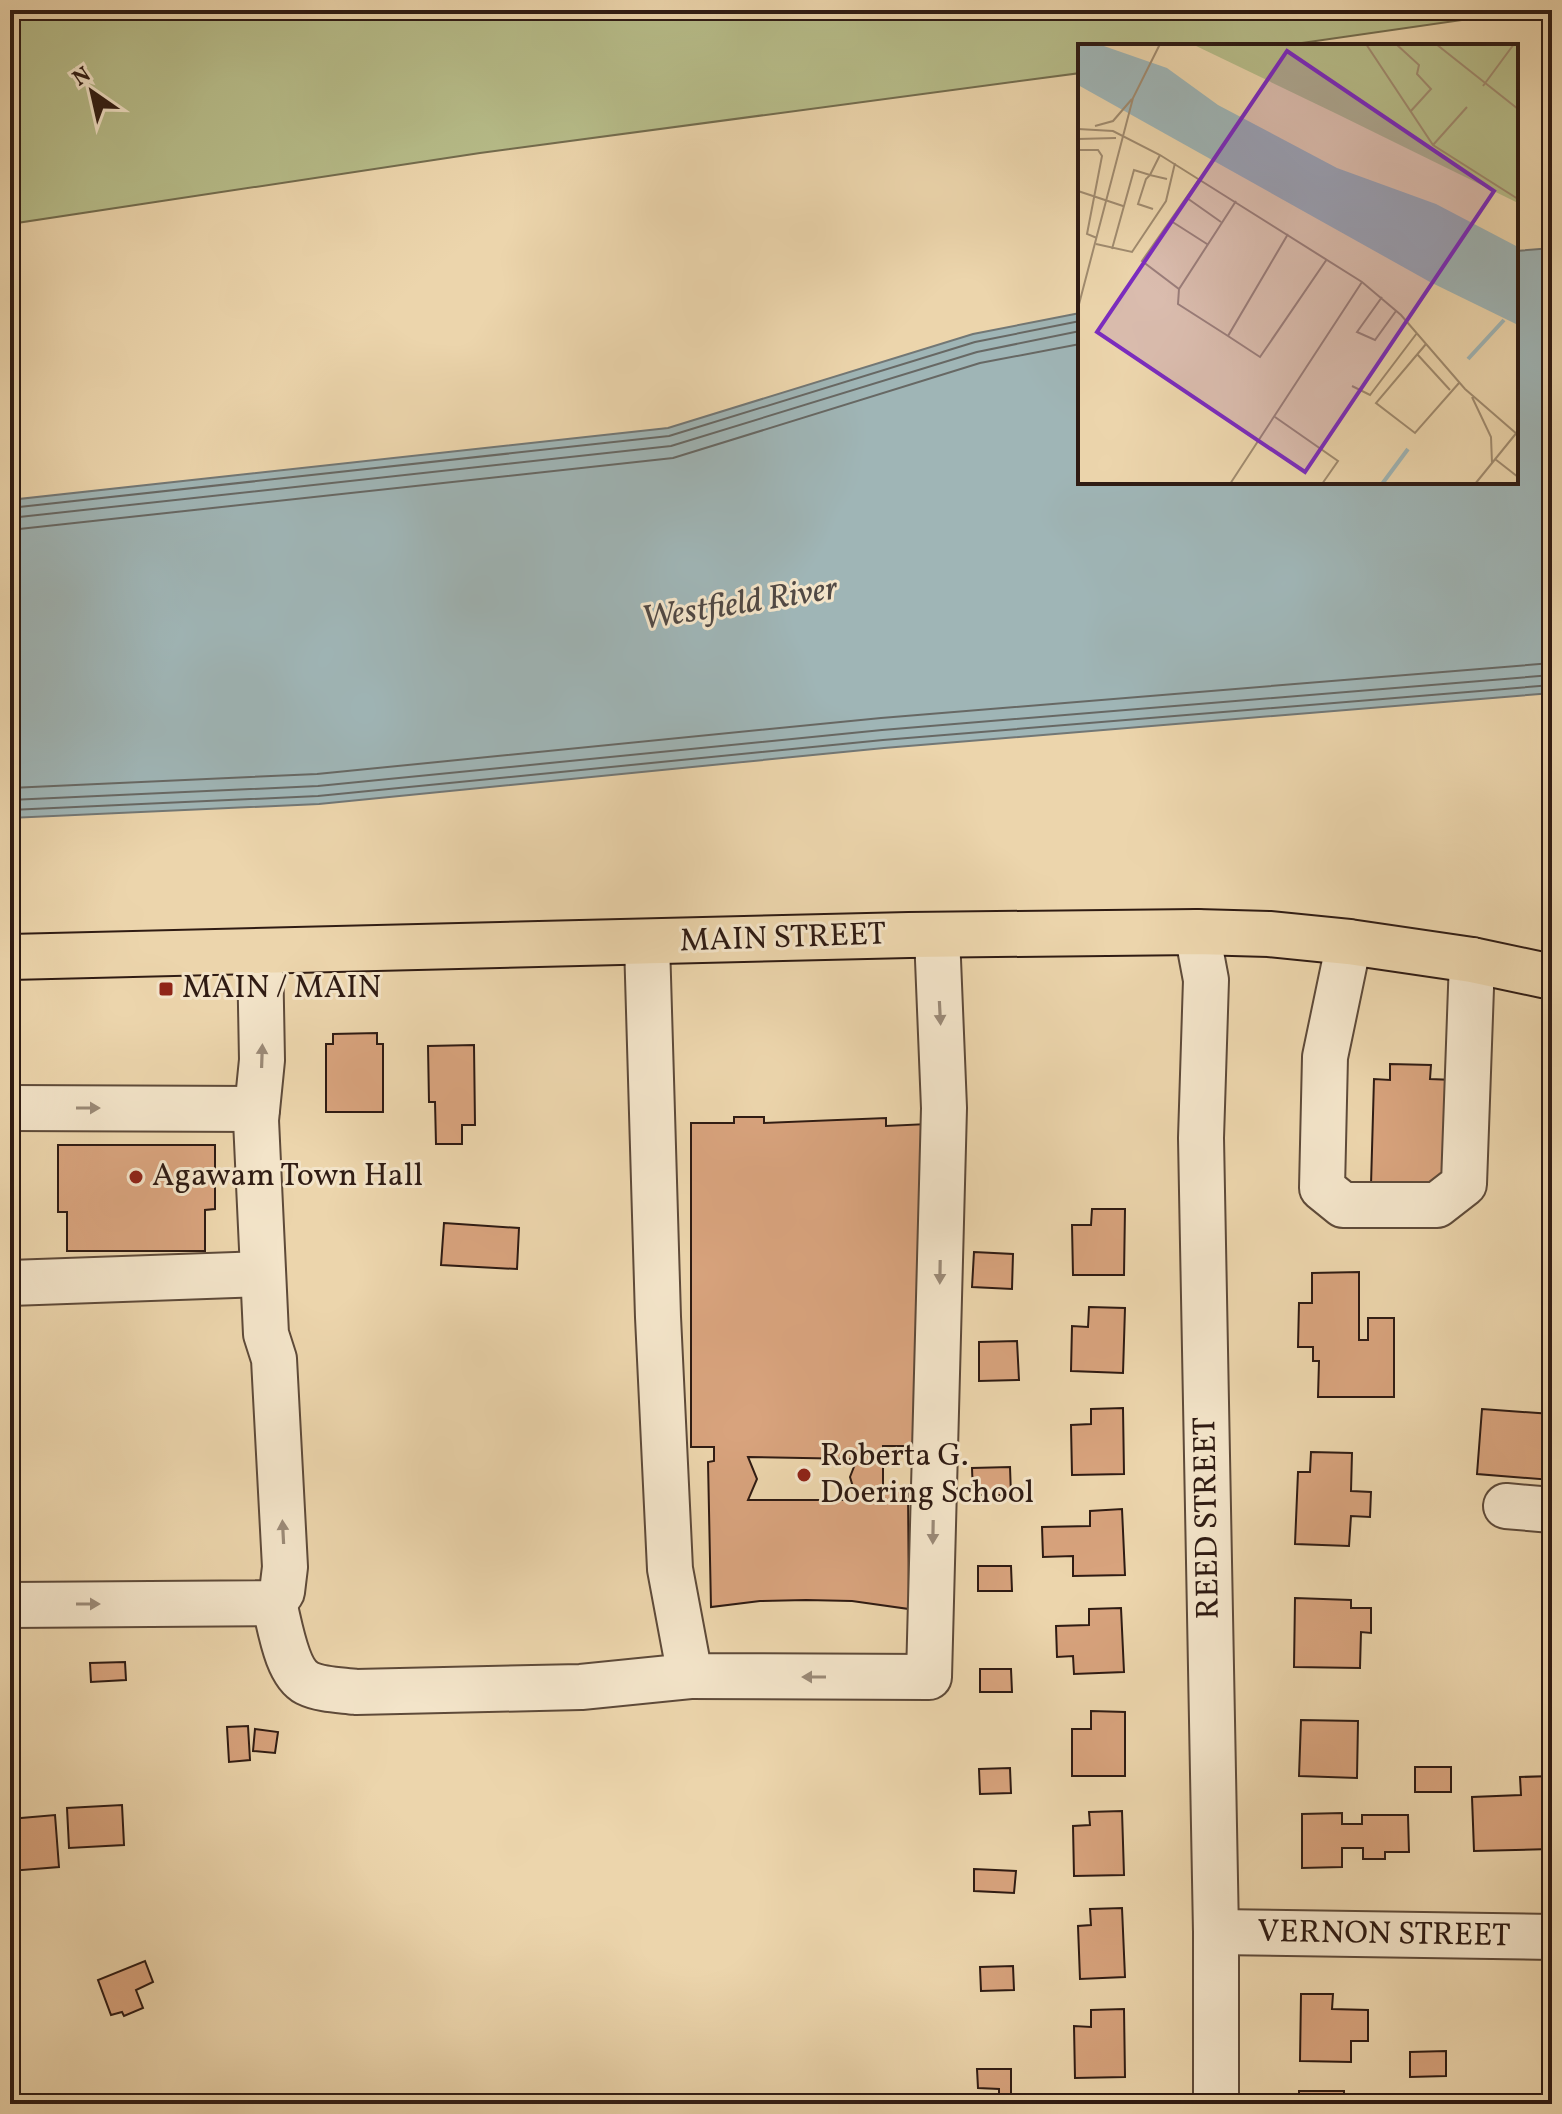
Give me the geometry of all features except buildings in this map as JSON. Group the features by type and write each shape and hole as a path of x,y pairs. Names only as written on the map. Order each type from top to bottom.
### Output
{"main road":[{"name":"MAIN STREET","path":"10,957 937,935 1197,932 1269,934 1349,942 1472,960 1552,977"}],"street":[{"name":"REED STREET","path":"1197,932 1206,980 1201,1138 1216,1932 1216,2104"},
{"path":"274,1603 292,1669 305,1683 356,1692 581,1687 690,1676 929,1677 944,1108 937,935"},
{"path":"1349,942 1325,1057 1322,1173 1322,1188 1343,1205 1437,1205 1464,1184 1472,960"},
{"path":"647,943 658,1317 670,1569 690,1676"},
{"path":"260,952 262,1060 257,1109 263,1274 266,1334 274,1359 285,1567 282,1592 274,1603"},
{"path":"10,1108 257,1109"},
{"path":"10,1283 263,1274"},
{"path":"1506,1506 1552,1510"},
{"path":"10,1605 274,1603"},
{"name":"VERNON STREET","path":"1216,1932 1552,1937"}],"green space":[{"path":"10,10 1531,10 1295,44 1078,44 1078,73 480,153 10,224"}],"water":[{"name":"Westfield River","path":"1552,248 1552,693 884,748 319,804 10,818 10,500 668,428 973,334 1078,313 1078,484 1518,484 1518,251"}],"place":[{"name":"MAIN / MAIN","path":"166,989"},
{"name":"Agawam Town Hall","path":"136,1177"},
{"name":"Roberta G. Doering School","path":"804,1475"}]}
